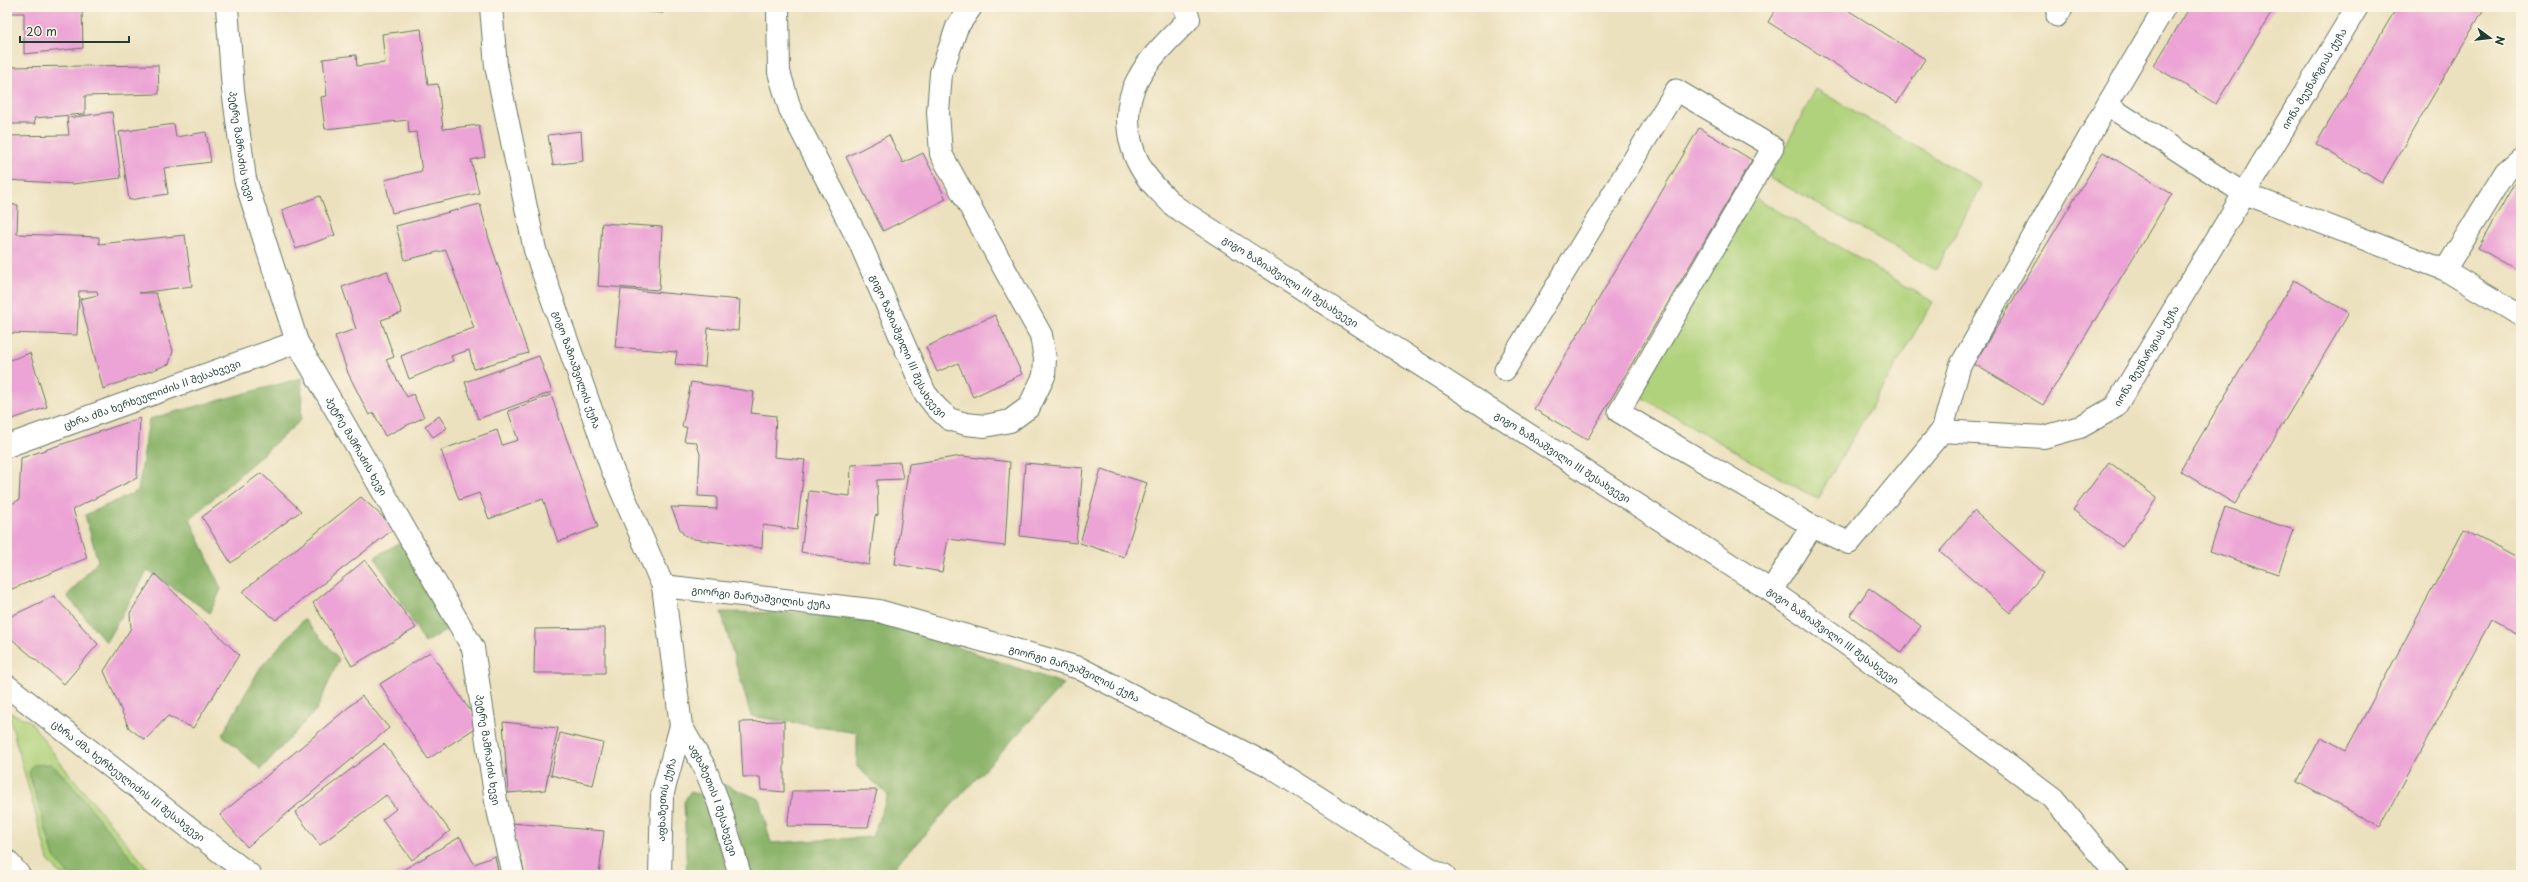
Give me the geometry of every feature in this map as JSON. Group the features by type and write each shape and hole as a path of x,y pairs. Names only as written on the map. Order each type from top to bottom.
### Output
{"street":[{"name":"პეტრე მამრაძის ხევი","path":"227,7 233,90 245,179 297,342 473,648 496,801 513,875"},
{"name":"გიგო ზაზიაშვილის ქუჩა","path":"491,7 496,66 535,250 612,469 663,586 682,726"},
{"name":"გიგო ზაზიაშვილი III შესახვევი","path":"778,7 779,72 790,109 860,243 925,392 949,419 966,424 985,426 1010,421 1030,407 1044,376 1045,359 1041,335 941,154 938,112 941,73 957,27 971,7"},
{"name":"გიგო ზაზიაშვილი III შესახვევი","path":"1184,7 1190,19 1162,47 1138,79 1129,108 1128,139 1146,177 1174,206 1771,591 1850,647 2053,798 2117,875"},
{"name":"იონა მეუნარგიას ქუჩა","path":"1942,431 2044,437 2080,427 2115,407 2243,193 2357,7"},
{"name":"ცხრა ძმა ხერხეულიძის II შესახვევი","path":"7,446 297,342"},
{"path":"1771,591 1812,526 1849,543 1942,431"},
{"name":"გიორგი მარუაშვილის ქუჩა","path":"663,586 879,611 1079,668 1266,764 1429,868 1444,875"},
{"name":"ცხრა ძმა ხერხეულიძის III შესახვევი","path":"7,686 250,875"},
{"name":"აფხაზეთის ქუჩა","path":"660,875 659,862 662,796 682,726"},
{"name":"აფხაზეთის I შესახვევი","path":"682,726 705,768 719,804 740,875"},
{"path":"7,861 19,875"}],"lane":[{"path":"1942,431 1960,366 2107,105 2165,7"},
{"path":"1505,370 1676,90 1773,147 1619,412 1812,526"},
{"path":"2107,105 2243,193 2445,270 2521,316"},
{"path":"2445,270 2506,172 2521,158"}],"green space":[{"path":"1816,89 1982,185 1936,270 1769,177"},
{"path":"1754,197 1933,302 1817,499 1638,395"},
{"path":"302,378 301,420 190,519 221,589 210,613 148,570 106,642 67,596 98,561 85,515 138,491 149,419"},
{"path":"406,539 454,626 425,643 375,557"},
{"path":"721,612 806,613 894,625 1064,684 887,875 751,875 723,784 759,799 771,843 872,837 888,795 857,767 857,733 751,716"},
{"path":"304,619 339,659 317,709 261,769 222,735 260,668"},
{"path":"8,712 30,721 63,766 153,875 61,875 48,860"},
{"path":"51,764 66,778 145,875 69,875 54,857 29,773 33,765"},
{"path":"690,792 706,796 728,875 687,875 684,802"}],"building":[{"path":"7,7 82,7 83,48 24,54 24,13 7,13"},
{"path":"256,7 316,7 316,9 256,9"},
{"path":"596,7 664,7 663,13"},
{"path":"1777,7 1843,7 1925,59 1897,103 1768,22"},
{"path":"2190,7 2275,7 2216,104 2154,66"},
{"path":"2397,7 2485,7 2382,183 2316,144"},
{"path":"421,29 428,85 438,84 443,129 479,125 485,157 471,160 479,193 392,213 385,180 422,171 416,132 409,133 408,120 325,129 321,97 327,96 323,59 356,55 357,66 385,63 382,34"},
{"path":"158,65 159,94 85,96 85,114 34,118 35,124 7,124 7,67"},
{"path":"112,112 121,178 73,184 7,180 7,136 69,135 67,118"},
{"path":"174,124 176,137 206,132 211,162 164,168 168,194 129,200 119,132"},
{"path":"1699,128 1752,160 1587,440 1534,409"},
{"path":"581,131 583,161 553,165 548,135"},
{"path":"889,135 903,163 923,153 946,199 883,231 846,157"},
{"path":"2103,152 2172,194 2043,405 1974,364"},
{"path":"2518,177 2521,179 2521,272 2478,248"},
{"path":"320,196 335,235 296,249 282,210"},
{"path":"7,204 18,205 17,234 99,237 99,244 185,235 192,286 139,293 156,293 173,351 169,364 103,389 80,299 98,295 97,291 79,291 77,335 7,333"},
{"path":"480,204 489,239 528,353 474,369 469,350 451,356 453,361 409,379 401,356 446,337 474,328 446,250 405,260 396,226"},
{"path":"602,223 662,227 659,290 598,286"},
{"path":"387,271 402,313 381,320 394,357 386,360 407,397 413,394 424,417 385,436 374,413 369,415 348,373 335,336 356,329 342,287"},
{"path":"2294,280 2349,313 2235,504 2180,471"},
{"path":"621,289 740,300 738,331 708,328 705,367 675,364 677,352 615,347"},
{"path":"995,315 1022,374 973,397 958,363 937,372 926,347"},
{"path":"30,353 47,407 7,421 7,361"},
{"path":"539,356 552,392 478,419 465,382"},
{"path":"691,382 754,392 751,413 776,416 774,457 805,460 797,530 763,525 762,548 694,539 684,535 671,507 717,509 717,497 698,496 700,454 696,442 684,441 687,427 682,427"},
{"path":"551,395 598,527 558,542 543,499 489,519 479,493 459,500 441,450 497,430 502,445 518,440 508,411"},
{"path":"439,416 447,428 433,437 425,426"},
{"path":"140,418 137,478 73,509 87,558 7,591 7,506 19,500 21,458"},
{"path":"962,456 1010,462 1005,546 948,539 942,572 895,564 909,464"},
{"path":"900,462 903,479 877,480 878,515 875,516 869,565 801,552 809,491 850,496 851,465"},
{"path":"2109,462 2157,498 2122,547 2073,510"},
{"path":"1025,463 1083,468 1076,543 1020,536"},
{"path":"1101,469 1147,483 1124,557 1080,543"},
{"path":"261,473 301,511 231,563 202,517"},
{"path":"361,497 395,528 276,620 242,592"},
{"path":"2225,507 2294,530 2278,574 2210,551"},
{"path":"1974,511 2044,573 2010,613 1940,551"},
{"path":"2464,530 2521,560 2521,636 2491,620 2380,827 2297,782 2321,737 2346,750"},
{"path":"365,560 416,628 352,666 313,603"},
{"path":"155,574 239,655 193,728 168,716 145,740 129,728 104,671 131,628 130,613"},
{"path":"1869,588 1921,626 1902,653 1850,616"},
{"path":"54,596 98,644 64,684 7,635 7,618"},
{"path":"605,628 605,673 534,673 535,629"},
{"path":"430,652 480,725 428,759 380,684"},
{"path":"362,696 389,728 247,847 220,815"},
{"path":"784,721 784,792 761,790 760,777 743,777 740,722"},
{"path":"503,722 558,728 545,790 508,793"},
{"path":"560,733 603,743 593,785 551,775"},
{"path":"384,744 450,831 412,860 382,820 396,809 386,795 320,845 295,812"},
{"path":"877,790 868,827 787,826 792,791"},
{"path":"512,823 604,831 599,875 525,875"},
{"path":"460,837 474,864 495,856 499,875 394,875"}]}
